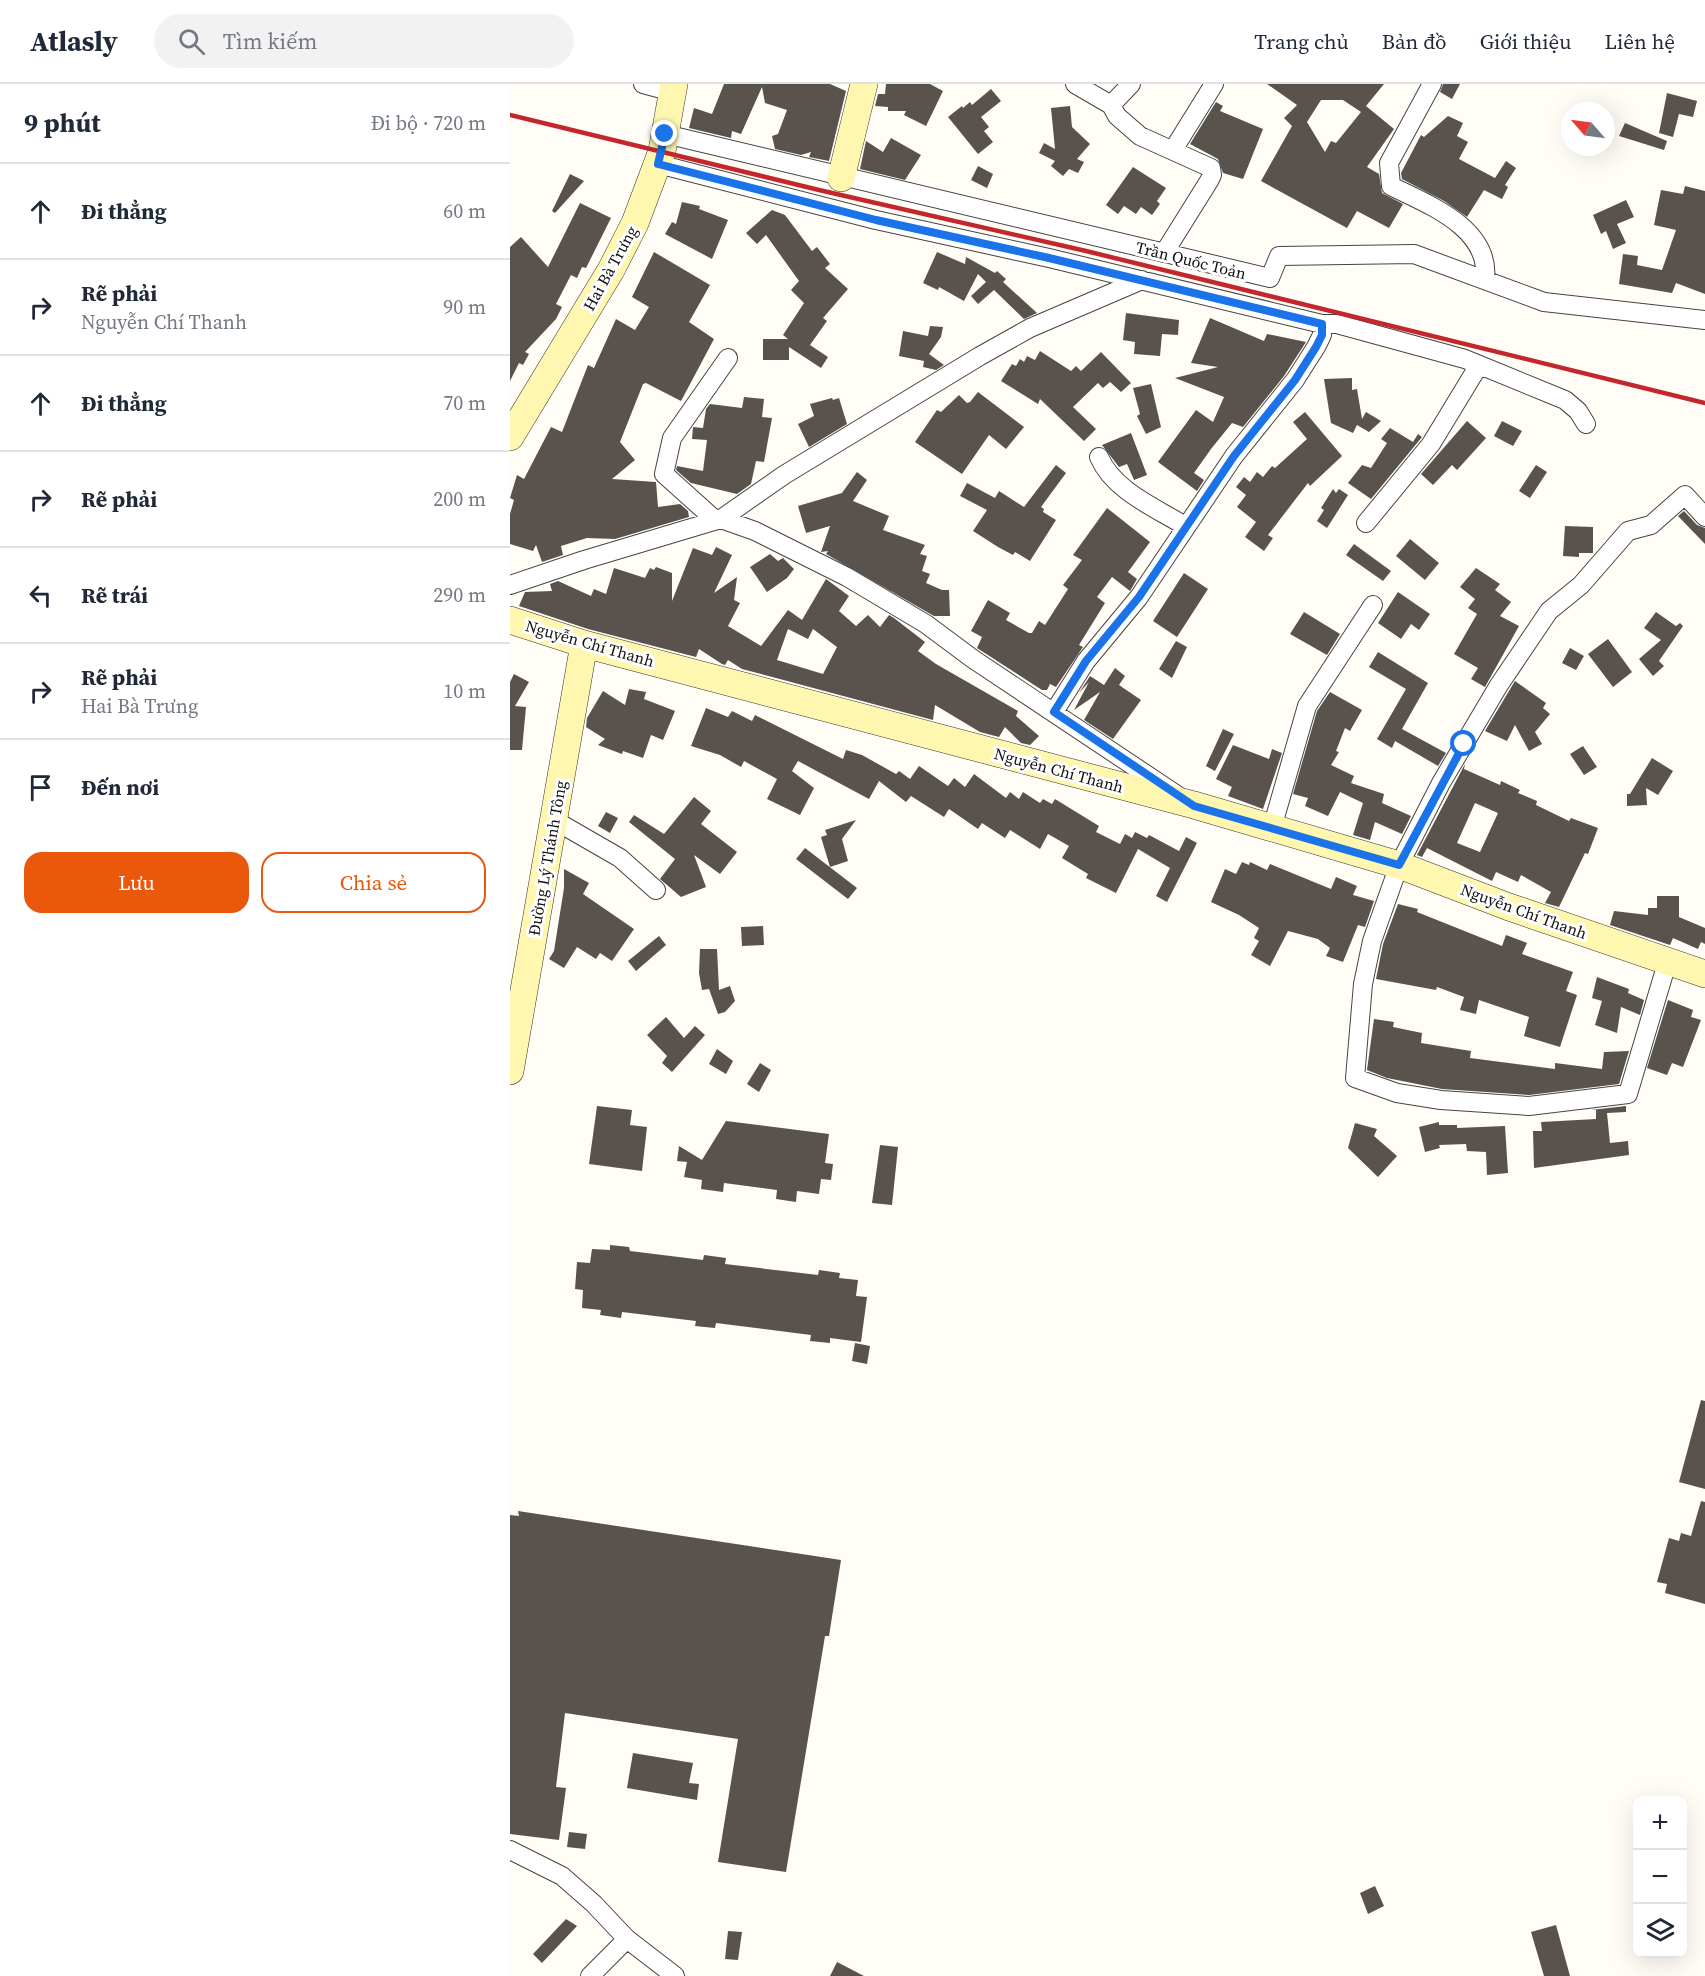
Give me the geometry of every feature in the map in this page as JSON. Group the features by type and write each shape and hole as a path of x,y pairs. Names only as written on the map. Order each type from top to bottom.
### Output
{"main road":[{"path":"841,177 864,84"},
{"name":"Hai Bà Trưng","path":"510,437 611,270 635,223 658,164 674,88"},
{"name":"Nguyễn Chí Thanh","path":"510,620 585,644 1194,806 1399,865 1667,963 1705,974"},
{"name":"Đường Lý Thánh Tông","path":"510,1071 585,644"}],"street":[{"path":"643,84 674,88"},
{"path":"1075,84 1111,105 1117,116 1140,136 1205,163 1210,168 1212,175 1164,253"},
{"path":"1111,105 1131,84"},
{"path":"1173,150 1214,84"},
{"path":"1432,84 1389,163 1388,177 1391,186 1453,219 1475,240 1486,268 1485,280"},
{"name":"Trần Quốc Toản","path":"665,134 1270,278 1279,256 1414,254 1544,302 1705,320"},
{"path":"658,164 876,220 1142,280 1322,324 1337,324 1479,365 1565,400 1578,411 1586,424"},
{"path":"510,585 717,519 784,474 980,356 1030,328 1142,280"},
{"path":"1054,712 1086,661 1139,597 1234,456 1295,380 1322,335 1322,324"},
{"path":"728,358 701,393 672,438 664,474 717,519 755,531 847,577 926,624 1194,806"},
{"path":"1366,523 1431,444 1479,365"},
{"path":"1099,456 1106,473 1118,485 1185,526"},
{"path":"1667,963 1628,1094 1529,1106 1441,1100 1386,1089 1356,1078 1363,984 1372,941 1399,865 1447,773 1499,686 1549,611 1581,585 1628,531 1651,525 1685,495 1705,517"},
{"path":"1272,828 1307,705 1373,605"},
{"path":"554,820 620,858 656,890"},
{"path":"510,1850 562,1876 594,1904 627,1939 675,1976"},
{"path":"590,1976 627,1939"}],"building":[{"path":"724,84 830,84 846,91 829,161 809,157 811,152 801,155 775,149 772,136 778,134 787,110 765,103 762,87 741,134 732,131 731,138 689,128 694,108 712,114"},
{"path":"886,84 930,84 943,91 926,126 904,115 906,111 888,111 888,107 875,106 878,94 885,94"},
{"path":"1267,84 1384,84 1366,106 1394,129 1367,167 1379,174 1382,193 1403,204 1389,228 1357,211 1347,228 1261,181 1292,126 1284,118 1297,105","holes":["1321,100 1343,100 1361,112 1336,143 1331,141 1325,152 1307,122"]},
{"path":"1443,84 1460,84 1452,99 1440,92"},
{"path":"991,89 1001,101 981,117 989,127 984,131 993,142 978,154 948,117 970,102 972,105"},
{"path":"1667,93 1697,101 1693,117 1679,114 1673,137 1659,133"},
{"path":"1216,102 1223,106 1220,111 1263,129 1243,179 1223,173 1218,159 1190,144"},
{"path":"1070,106 1072,127 1090,144 1077,159 1084,162 1078,173 1069,169 1063,176 1051,166 1055,161 1039,153 1044,143 1055,149 1051,108"},
{"path":"1448,116 1463,123 1457,136 1468,142 1459,159 1495,178 1506,161 1516,168 1505,185 1508,187 1502,199 1484,190 1467,217 1444,201 1402,179 1401,173 1421,135 1424,137"},
{"path":"1625,123 1667,141 1664,150 1619,136"},
{"path":"891,138 921,155 905,180 860,169 866,141 883,152"},
{"path":"978,166 993,174 987,188 971,180"},
{"path":"1133,167 1166,188 1157,201 1160,204 1152,215 1141,207 1136,214 1124,206 1118,214 1106,205"},
{"path":"570,174 584,181 555,213 552,211"},
{"path":"1685,186 1705,191 1705,294 1676,283 1672,293 1619,284 1623,254 1638,256 1637,265 1662,270 1676,230 1654,225 1661,190 1683,194"},
{"path":"1626,200 1634,217 1617,224 1626,243 1613,249 1606,231 1601,234 1593,215"},
{"path":"682,202 700,206 699,209 728,220 712,259 665,234 672,222 676,224"},
{"path":"580,203 611,218 586,268 582,267 577,278 571,275 556,304 562,307 556,319 525,352 529,354 523,365 519,363 510,381 510,247 521,237 548,267"},
{"path":"772,210 785,215 812,251 817,247 830,264 825,268 848,289 823,318 827,321 810,345 828,357 821,368 789,347 789,360 763,360 763,339 788,339 783,335 804,303 791,290 799,281 766,235 757,244 746,233"},
{"path":"654,252 710,285 689,322 714,339 681,401 646,383 643,384 620,442 635,460 612,479 656,482 658,507 680,504 688,511 689,517 615,539 587,538 561,546 563,555 542,562 536,545 533,551 510,544 510,514 514,500 510,498 517,475 524,479 551,427 562,432 588,365 594,368 616,319 635,330 649,307 632,297"},
{"path":"937,252 965,264 966,257 995,273 997,271 1006,279 1003,282 1037,313 1024,319 994,290 978,304 971,296 986,282 978,274 964,301 939,287 938,290 923,283"},
{"path":"1126,313 1179,320 1178,335 1162,334 1160,356 1134,354 1135,342 1123,340"},
{"path":"1210,318 1264,341 1267,334 1306,342 1284,376 1243,427 1232,423 1211,449 1194,473 1204,480 1197,491 1158,462 1196,410 1213,422 1224,397 1175,378 1218,367 1191,363"},
{"path":"930,326 943,327 941,337 929,354 944,365 936,370 923,367 924,361 899,356 903,331 928,336"},
{"path":"1040,351 1071,371 1076,366 1081,371 1101,352 1131,383 1121,392 1110,382 1103,388 1098,383 1073,407 1096,429 1084,441 1040,399 1038,404 1001,381 1012,364 1016,366 1020,359 1024,362 1027,356 1035,360"},
{"path":"1352,378 1352,390 1357,389 1362,419 1366,412 1381,421 1369,432 1357,425 1353,433 1331,423 1324,379"},
{"path":"1151,384 1161,427 1146,434 1137,416 1140,414 1133,388"},
{"path":"978,392 1024,427 1006,449 989,435 962,474 915,442 937,410 941,412 959,395 967,403 970,402"},
{"path":"744,397 764,399 762,417 772,418 764,462 756,461 751,484 737,494 691,483 676,470 677,466 703,471 707,440 692,439 693,427 703,428 706,409 710,404 742,408"},
{"path":"832,398 833,400 839,398 847,424 809,447 798,424 814,416 810,404"},
{"path":"1305,412 1342,456 1310,486 1308,483 1268,535 1273,538 1264,551 1245,537 1256,522 1237,507 1246,495 1236,487 1244,477 1250,482 1257,472 1263,477 1272,466 1275,468 1307,439 1293,422"},
{"path":"1467,421 1486,438 1457,470 1452,465 1433,485 1421,474"},
{"path":"1502,421 1522,431 1513,446 1494,436"},
{"path":"1390,428 1413,442 1418,434 1422,437 1371,499 1348,483 1362,465 1371,468 1387,443 1381,439"},
{"path":"1131,433 1147,475 1134,480 1127,464 1119,467 1102,445"},
{"path":"1056,465 1066,473 1041,507 1044,509 1043,512 1056,520 1030,561 1015,552 1013,555 973,531 987,510 960,496 967,483 995,498 999,491 1024,507"},
{"path":"1536,465 1547,472 1530,498 1519,491"},
{"path":"857,472 867,480 853,501 889,516 883,530 925,545 920,554 927,556 922,571 930,574 926,583 942,590 949,590 950,616 934,616 826,554 828,551 821,552 830,526 806,533 798,506 842,493"},
{"path":"1333,489 1336,493 1339,489 1348,495 1327,528 1317,521 1324,510 1321,508"},
{"path":"1107,508 1150,542 1128,572 1137,579 1130,591 1112,577 1097,597 1105,603 1079,645 1083,647 1056,687 1050,684 1047,690 1042,690 977,648 982,637 971,631 988,600 1010,613 1006,620 1029,633 1032,633 1039,621 1045,625 1068,589 1063,585 1082,560 1073,555"},
{"path":"1684,511 1697,525 1705,528 1705,544 1678,516"},
{"path":"1565,526 1593,527 1593,553 1579,553 1579,557 1563,556"},
{"path":"1410,539 1439,563 1425,580 1396,556"},
{"path":"1354,544 1391,571 1383,581 1346,555"},
{"path":"716,547 732,555 714,593 737,577 734,600 740,603 728,626 761,646 788,610 802,620 826,579 849,596 839,611 856,626 868,615 880,627 889,615 894,618 925,642 918,651 936,664 1018,711 1016,716 1039,736 1030,745 1021,743 1005,727 999,737 980,732 935,705 933,720 742,669 728,660 725,665 699,649 696,657 588,629 519,606 525,592 552,591 550,584 558,581 591,596 594,589 606,594 614,568 645,578 650,568 654,570 656,567 672,573 672,601 693,548 712,555","holes":["788,629 808,639 813,629 837,647 823,674 777,660"]},
{"path":"770,554 778,561 783,558 794,569 787,578 767,592 750,567"},
{"path":"1476,568 1500,584 1495,590 1511,602 1500,616 1519,626 1485,687 1471,679 1478,668 1454,654 1477,614 1468,608 1475,599 1460,587"},
{"path":"1184,573 1208,589 1177,637 1153,621"},
{"path":"1398,592 1430,614 1419,630 1411,624 1401,639 1378,623"},
{"path":"1304,612 1340,634 1327,655 1290,634"},
{"path":"1656,612 1676,626 1680,623 1683,626 1659,661 1664,666 1653,676 1639,659 1661,640 1644,628"},
{"path":"1608,639 1632,672 1613,687 1588,654"},
{"path":"1176,641 1187,647 1172,678 1159,669"},
{"path":"1570,648 1584,656 1576,670 1562,663"},
{"path":"1378,652 1428,683 1402,729 1446,753 1438,766 1395,741 1392,748 1377,739 1406,689 1369,667"},
{"path":"1115,668 1125,676 1119,685 1141,700 1113,739 1084,720 1100,692 1074,710 1089,682 1079,693 1090,676 1104,685"},
{"path":"514,674 529,682 515,706 526,707 522,750 510,750 510,682"},
{"path":"1515,681 1546,703 1543,708 1550,714 1535,732 1542,744 1529,751 1515,725 1507,741 1485,731"},
{"path":"629,689 646,692 644,699 675,711 663,740 651,735 643,758 623,751 622,754 598,745 605,739 586,727 587,718 603,691 625,705"},
{"path":"1330,692 1362,710 1350,731 1345,728 1336,751 1339,752 1331,765 1354,776 1351,783 1384,794 1382,803 1411,816 1402,834 1375,822 1370,840 1353,835 1363,803 1340,792 1328,816 1305,806 1308,798 1293,794 1317,711"},
{"path":"706,708 728,717 732,711 752,721 755,715 843,759 846,750 862,755 896,774 899,771 910,779 919,766 948,786 954,778 965,787 974,774 1006,798 1010,792 1019,799 1023,792 1040,803 1043,799 1052,804 1055,799 1099,826 1096,832 1120,844 1125,834 1132,838 1135,832 1147,838 1149,835 1179,851 1186,837 1197,843 1167,902 1156,896 1170,868 1138,849 1116,893 1086,878 1088,874 1062,858 1069,846 1048,834 1040,849 1010,830 1005,838 982,823 978,829 949,809 944,817 911,796 906,802 879,781 869,799 798,761 792,771 814,788 800,815 767,799 777,779 744,761 741,767 720,755 691,746"},
{"path":"1223,729 1234,734 1215,771 1206,766"},
{"path":"1233,745 1269,759 1272,749 1282,753 1263,809 1228,796 1232,787 1216,779"},
{"path":"1583,746 1597,767 1584,775 1570,754"},
{"path":"1652,758 1673,771 1658,795 1646,788 1647,805 1627,806 1627,794 1630,794"},
{"path":"1465,764 1464,769 1500,785 1501,781 1520,790 1518,793 1537,801 1536,805 1569,821 1571,818 1598,828 1588,854 1585,853 1559,907 1545,903 1551,892 1521,875 1518,882 1496,872 1492,881 1427,848 1422,857 1417,855","holes":["1475,803 1498,813 1480,852 1457,843"]},
{"path":"694,797 711,811 701,824 737,852 720,874 694,855 706,887 681,897 660,879 675,859 629,822 634,815 664,834"},
{"path":"606,812 618,818 610,833 598,826"},
{"path":"856,820 842,839 848,861 830,867 821,837 827,835 825,830"},
{"path":"805,848 857,888 848,899 796,859"},
{"path":"1242,862 1249,865 1250,862 1267,870 1270,864 1331,889 1336,877 1357,886 1353,895 1374,901 1365,927 1358,925 1343,962 1326,956 1330,948 1318,939 1288,931 1270,966 1251,955 1259,941 1254,938 1259,928 1239,915 1211,902 1225,869 1236,874"},
{"path":"564,869 589,883 583,894 634,929 612,961 600,953 596,959 577,947 564,968 549,959 554,951 564,888"},
{"path":"1657,896 1679,896 1679,917 1705,928 1705,944 1701,942 1698,949 1673,938 1670,945 1610,925 1614,911 1648,915 1648,908 1657,908"},
{"path":"1398,904 1418,909 1417,912 1502,946 1506,935 1527,943 1522,954 1573,972 1566,991 1577,995 1560,1047 1524,1036 1529,1017 1479,1000 1476,1014 1460,1010 1464,997 1437,987 1436,990 1376,979 1383,944"},
{"path":"763,926 764,945 742,946 741,927"},
{"path":"659,936 666,945 636,971 628,961"},
{"path":"700,949 717,949 719,990 730,986 735,1001 725,1012 718,1014 709,989 702,990 699,973"},
{"path":"1597,977 1629,989 1628,993 1644,1000 1640,1015 1621,1007 1617,1033 1595,1025 1602,1001 1592,998"},
{"path":"1668,1000 1693,1010 1691,1017 1701,1020 1683,1067 1672,1063 1667,1075 1647,1068"},
{"path":"666,1017 684,1038 695,1026 705,1035 672,1072 662,1063 667,1056 647,1035"},
{"path":"1374,1019 1394,1022 1393,1027 1422,1033 1421,1043 1471,1051 1470,1058 1555,1069 1555,1063 1602,1069 1604,1052 1629,1051 1619,1084 1529,1095 1442,1089 1387,1078 1367,1070"},
{"path":"717,1049 733,1061 726,1074 709,1064"},
{"path":"760,1063 771,1070 759,1092 747,1084"},
{"path":"597,1106 632,1110 630,1125 647,1127 642,1171 589,1164"},
{"path":"1626,1106 1626,1112 1607,1113 1610,1143 1628,1141 1629,1155 1534,1168 1533,1131 1542,1131 1541,1122 1596,1119 1596,1110 1591,1110"},
{"path":"726,1121 829,1134 825,1163 833,1164 831,1180 821,1179 819,1194 797,1191 796,1202 776,1199 777,1190 724,1183 723,1192 701,1189 702,1180 684,1177 687,1162 677,1161 679,1146 702,1160"},
{"path":"1439,1122 1439,1125 1457,1125 1457,1128 1505,1126 1508,1173 1487,1175 1486,1152 1467,1151 1466,1144 1439,1145 1440,1148 1425,1152 1419,1127"},
{"path":"1355,1123 1377,1129 1374,1136 1397,1156 1378,1177 1348,1148"},
{"path":"880,1145 898,1147 892,1205 872,1203"},
{"path":"610,1245 629,1247 630,1251 703,1260 704,1255 726,1258 725,1264 818,1275 819,1270 840,1273 839,1278 858,1280 856,1296 867,1297 861,1342 830,1338 830,1343 810,1341 811,1335 716,1323 715,1328 695,1326 696,1321 622,1312 621,1318 600,1315 601,1310 582,1308 583,1290 575,1289 577,1262 590,1263 592,1249 610,1250"},
{"path":"855,1343 870,1346 867,1364 852,1361"},
{"path":"1701,1400 1705,1401 1705,1489 1679,1482"},
{"path":"1701,1501 1705,1502 1705,1604 1665,1593 1667,1584 1657,1582 1669,1538 1679,1541 1681,1533 1691,1536"},
{"path":"518,1511 841,1560 829,1636 825,1636 786,1872 718,1862 738,1739 565,1713 556,1787 566,1788 559,1840 510,1834 510,1515 519,1516"},
{"path":"633,1753 693,1763 689,1783 699,1784 697,1800 627,1788"},
{"path":"569,1832 587,1834 585,1849 567,1847"},
{"path":"1375,1886 1384,1906 1368,1914 1360,1893"},
{"path":"566,1919 577,1926 542,1963 533,1954"},
{"path":"1556,1925 1570,1976 1544,1976 1531,1932"},
{"path":"728,1931 742,1932 738,1960 725,1959"},
{"path":"837,1962 864,1976 830,1976"}],"railway":[{"path":"510,115 819,190 1086,251 1705,403"}],"route":[{"path":"665,134 658,164 876,220 1049,258 1322,324 1322,335 1295,380 1234,456 1139,597 1072,680 1054,712 1194,806 1399,865 1441,783 1464,744"}]}
